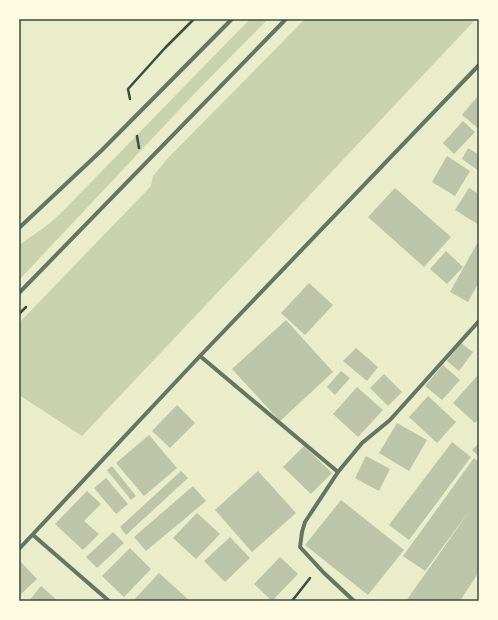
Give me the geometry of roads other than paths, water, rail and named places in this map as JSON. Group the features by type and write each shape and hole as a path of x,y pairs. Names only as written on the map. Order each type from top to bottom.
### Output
{"street":[{"path":"19,228 102,150 232,19"},
{"path":"19,293 286,19"},
{"path":"19,549 200,356 479,65"},
{"path":"354,601 300,546 305,522 338,472 362,443 390,420 479,321"},
{"path":"200,356 338,472"},
{"path":"33,535 109,601"}]}
